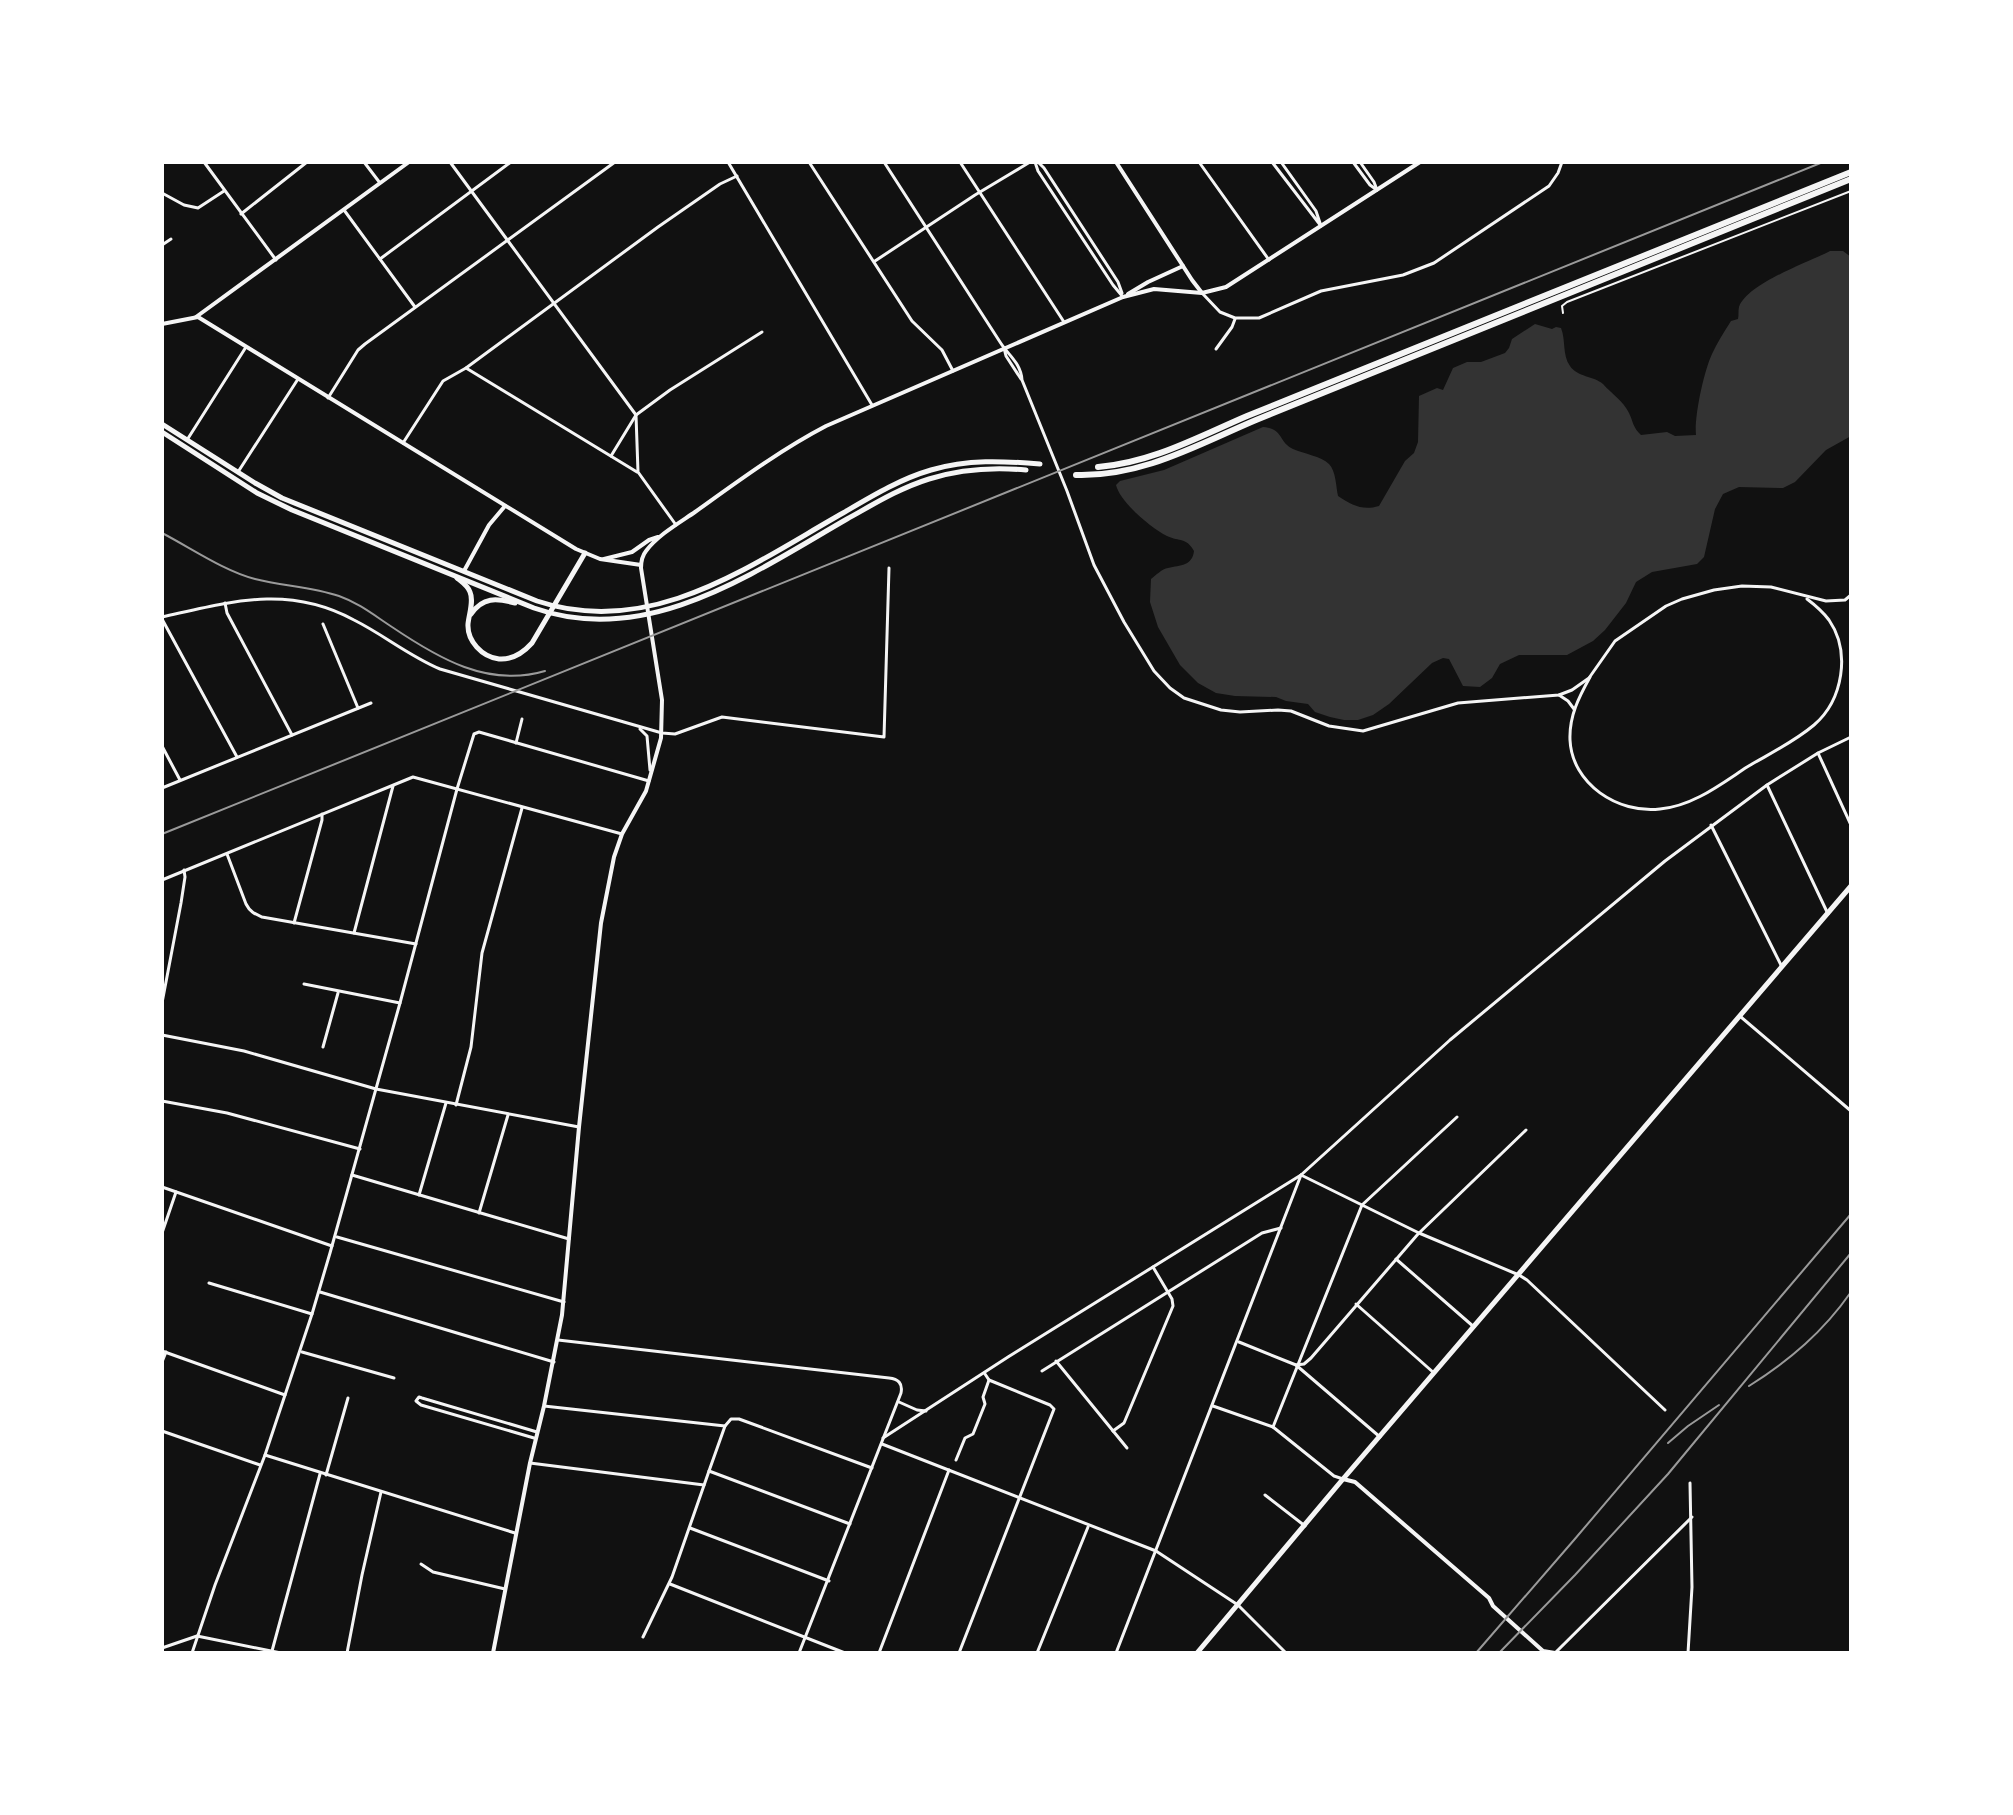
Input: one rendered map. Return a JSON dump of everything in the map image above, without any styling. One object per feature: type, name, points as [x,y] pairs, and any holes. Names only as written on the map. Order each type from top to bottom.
[{"type":"highway","points":[[1098,467],[1137,461],[1165,452],[1851,172]]},
{"type":"highway","points":[[1076,475],[1122,472],[1159,462],[1851,179]]},
{"type":"main road","points":[[162,324],[196,317],[409,162]]},
{"type":"main road","points":[[1116,162],[1202,293]]},
{"type":"main road","points":[[1123,297],[1154,289],[1202,293],[1226,287],[1420,162]]},
{"type":"main road","points":[[493,1653],[564,1302],[601,923],[614,857],[650,778],[662,733],[662,700],[641,565],[645,552],[676,525],[805,437],[1123,297],[1183,266]]},
{"type":"main road","points":[[196,317],[585,553],[600,559],[641,565]]},
{"type":"main road","points":[[162,424],[268,491],[297,505],[537,601],[566,609],[604,613],[641,610],[726,578],[888,488],[933,469],[972,462],[1040,464]]},
{"type":"main road","points":[[162,432],[257,493],[283,506],[534,608]]},
{"type":"main road","points":[[469,619],[478,605],[499,599],[589,619],[618,619],[654,613],[734,582],[885,498],[920,482],[977,469],[1026,470]]},
{"type":"main road","points":[[463,572],[489,525],[505,506]]},
{"type":"main road","points":[[600,559],[632,552],[664,534]]},
{"type":"main road","points":[[453,575],[470,591],[469,631],[475,645],[498,659],[525,651],[585,553]]},
{"type":"main road","points":[[1197,1653],[1851,886]]},
{"type":"main road","points":[[1343,1479],[1355,1482],[1489,1598],[1493,1606],[1543,1651],[1555,1653]]},
{"type":"street","points":[[204,162],[276,260]]},
{"type":"street","points":[[241,214],[307,162]]},
{"type":"street","points":[[364,162],[380,183]]},
{"type":"street","points":[[450,162],[636,415],[638,472]]},
{"type":"street","points":[[380,259],[511,162]]},
{"type":"street","points":[[328,398],[360,348],[615,162]]},
{"type":"street","points":[[728,162],[872,405]]},
{"type":"street","points":[[809,162],[912,321],[942,350],[953,371]]},
{"type":"street","points":[[884,162],[1022,380],[1094,565],[1154,671],[1170,688],[1184,698],[1221,710],[1291,711],[1329,726],[1363,731],[1458,703],[1559,695],[1578,686],[1592,674]]},
{"type":"street","points":[[960,162],[1064,322]]},
{"type":"street","points":[[874,262],[1034,162]]},
{"type":"street","points":[[1034,162],[1044,168],[1118,282],[1123,297]]},
{"type":"street","points":[[1034,162],[1091,253],[1123,297]]},
{"type":"street","points":[[1199,162],[1269,260]]},
{"type":"street","points":[[1272,162],[1321,226]]},
{"type":"street","points":[[1281,162],[1316,211],[1321,226]]},
{"type":"street","points":[[1353,162],[1377,190]]},
{"type":"street","points":[[1360,162],[1377,190]]},
{"type":"street","points":[[1202,293],[1220,312],[1235,318],[1259,318],[1321,291],[1403,275],[1434,263],[1549,186],[1562,162]]},
{"type":"street","points":[[402,443],[443,381],[466,368],[695,201],[737,176]]},
{"type":"street","points":[[162,193],[184,205],[198,208],[224,191]]},
{"type":"street","points":[[1058,202],[1064,199]]},
{"type":"street","points":[[344,210],[415,307]]},
{"type":"street","points":[[162,245],[171,239]]},
{"type":"street","points":[[1091,253],[1097,249]]},
{"type":"street","points":[[1216,349],[1235,318]]},
{"type":"street","points":[[611,456],[636,415],[762,332]]},
{"type":"street","points":[[187,440],[246,347]]},
{"type":"street","points":[[466,368],[638,472],[676,525]]},
{"type":"street","points":[[238,472],[298,379]]},
{"type":"street","points":[[237,757],[162,618],[258,598],[302,602],[343,614],[440,669],[662,733],[675,734],[722,717],[884,737],[889,568]]},
{"type":"street","points":[[1806,598],[1835,630],[1842,665],[1840,681],[1830,705],[1806,731],[1697,798],[1669,808],[1650,810],[1625,806],[1607,798],[1588,782],[1573,757],[1570,739],[1574,709],[1592,674],[1615,641],[1666,606],[1714,590],[1742,586],[1771,587],[1806,598],[1836,601],[1845,600],[1851,595]]},
{"type":"street","points":[[225,603],[227,613],[292,735]]},
{"type":"street","points":[[323,624],[358,708]]},
{"type":"street","points":[[1559,695],[1574,709]]},
{"type":"street","points":[[162,788],[371,703]]},
{"type":"street","points":[[516,743],[522,719]]},
{"type":"street","points":[[192,1653],[265,1455],[312,1314],[475,733],[650,778],[647,736],[637,727]]},
{"type":"street","points":[[883,1438],[1301,1175],[1450,1040],[1711,825],[1767,785],[1818,753],[1851,737]]},
{"type":"street","points":[[162,746],[180,780]]},
{"type":"street","points":[[1818,753],[1851,825]]},
{"type":"street","points":[[162,880],[417,777],[622,834]]},
{"type":"street","points":[[354,933],[393,785]]},
{"type":"street","points":[[1767,785],[1828,914]]},
{"type":"street","points":[[456,1105],[471,1047],[482,953],[522,808]]},
{"type":"street","points":[[294,923],[322,814]]},
{"type":"street","points":[[1711,825],[1782,966]]},
{"type":"street","points":[[227,854],[249,910],[262,917],[416,944]]},
{"type":"street","points":[[162,1003],[181,903],[184,870]]},
{"type":"street","points":[[304,984],[400,1003]]},
{"type":"street","points":[[323,1047],[339,992]]},
{"type":"street","points":[[1741,1017],[1851,1111]]},
{"type":"street","points":[[162,1035],[244,1051],[376,1089],[579,1127]]},
{"type":"street","points":[[162,1101],[227,1113],[360,1149]]},
{"type":"street","points":[[419,1195],[446,1102]]},
{"type":"street","points":[[479,1213],[508,1115]]},
{"type":"street","points":[[1273,1427],[1362,1205],[1457,1117]]},
{"type":"street","points":[[1296,1365],[1304,1364],[1311,1358],[1419,1233],[1526,1130]]},
{"type":"street","points":[[352,1175],[569,1239]]},
{"type":"street","points":[[1301,1175],[1419,1233],[1527,1280],[1665,1410]]},
{"type":"street","points":[[1116,1653],[1301,1175]]},
{"type":"street","points":[[162,1187],[332,1246]]},
{"type":"street","points":[[162,1233],[176,1192]]},
{"type":"street","points":[[1042,1371],[1262,1233],[1281,1228]]},
{"type":"street","points":[[335,1236],[564,1302]]},
{"type":"street","points":[[1396,1259],[1474,1327]]},
{"type":"street","points":[[1113,1431],[1124,1423],[1173,1306],[1153,1267]]},
{"type":"street","points":[[209,1283],[312,1314]]},
{"type":"street","points":[[319,1291],[554,1362]]},
{"type":"street","points":[[1356,1304],[1434,1373]]},
{"type":"street","points":[[558,1340],[893,1378],[901,1385],[898,1401],[799,1653]]},
{"type":"street","points":[[1238,1341],[1296,1365],[1380,1437]]},
{"type":"street","points":[[162,1362],[164,1352],[285,1395]]},
{"type":"street","points":[[300,1352],[394,1378]]},
{"type":"street","points":[[1056,1361],[1127,1448]]},
{"type":"street","points":[[959,1653],[1054,1409],[989,1380],[985,1374]]},
{"type":"street","points":[[956,1460],[965,1438],[973,1434],[985,1404],[983,1397],[989,1380]]},
{"type":"street","points":[[419,1397],[536,1435],[421,1405],[416,1401],[419,1397]]},
{"type":"street","points":[[272,1651],[348,1398]]},
{"type":"street","points":[[898,1401],[926,1411]]},
{"type":"street","points":[[544,1406],[725,1426]]},
{"type":"street","points":[[1213,1406],[1273,1427],[1334,1476],[1343,1479]]},
{"type":"street","points":[[454,1414],[456,1408]]},
{"type":"street","points":[[492,1425],[494,1419]]},
{"type":"street","points":[[643,1637],[669,1584],[725,1426],[731,1419],[739,1419],[872,1468]]},
{"type":"street","points":[[162,1431],[260,1465]]},
{"type":"street","points":[[881,1443],[1156,1551],[1238,1605],[1286,1653]]},
{"type":"street","points":[[265,1455],[515,1533]]},
{"type":"street","points":[[530,1463],[704,1485]]},
{"type":"street","points":[[879,1653],[949,1470]]},
{"type":"street","points":[[709,1471],[850,1524]]},
{"type":"street","points":[[1688,1653],[1692,1587],[1690,1483]]},
{"type":"street","points":[[347,1653],[381,1492]]},
{"type":"street","points":[[1265,1495],[1305,1526]]},
{"type":"street","points":[[1555,1653],[1692,1517]]},
{"type":"street","points":[[1037,1653],[1089,1526]]},
{"type":"street","points":[[690,1528],[829,1581]]},
{"type":"street","points":[[421,1564],[433,1572],[505,1589]]},
{"type":"street","points":[[669,1584],[845,1653]]},
{"type":"street","points":[[162,1648],[197,1636],[281,1653]]},
{"type":"lane","points":[[1563,313],[1562,306],[1567,302],[1851,191]]},
{"type":"shaded area","points":[[1830,251],[1843,251],[1851,257],[1851,436],[1826,450],[1795,482],[1783,488],[1739,487],[1723,494],[1715,509],[1704,557],[1697,564],[1652,572],[1636,582],[1626,603],[1593,641],[1567,655],[1519,655],[1500,664],[1492,678],[1480,687],[1463,686],[1449,659],[1443,658],[1432,663],[1389,704],[1373,715],[1358,720],[1330,717],[1315,712],[1308,704],[1276,697],[1216,693],[1198,683],[1180,665],[1158,627],[1150,602],[1151,579],[1164,570],[1188,562],[1194,551],[1185,542],[1160,532],[1137,514],[1119,492],[1116,485],[1120,481],[1164,470],[1263,427],[1274,430],[1293,449],[1326,461],[1334,475],[1338,496],[1357,506],[1379,506],[1418,442],[1419,396],[1437,388],[1443,390],[1453,368],[1505,353],[1512,339],[1535,324],[1561,328],[1570,366],[1603,384],[1624,405],[1641,435],[1667,432],[1675,436],[1696,435],[1698,406],[1709,362],[1731,321],[1738,319],[1739,307],[1745,298],[1766,282]]},
{"type":"railway","points":[[162,834],[1823,162]]},
{"type":"railway","points":[[162,533],[243,575],[346,599],[427,649],[464,667],[504,676],[545,671]]},
{"type":"railway","points":[[1476,1653],[1851,1214]]},
{"type":"railway","points":[[1499,1653],[1668,1474],[1851,1253]]},
{"type":"railway","points":[[1749,1386],[1805,1344],[1851,1292]]},
{"type":"railway","points":[[1668,1443],[1719,1405]]}]
